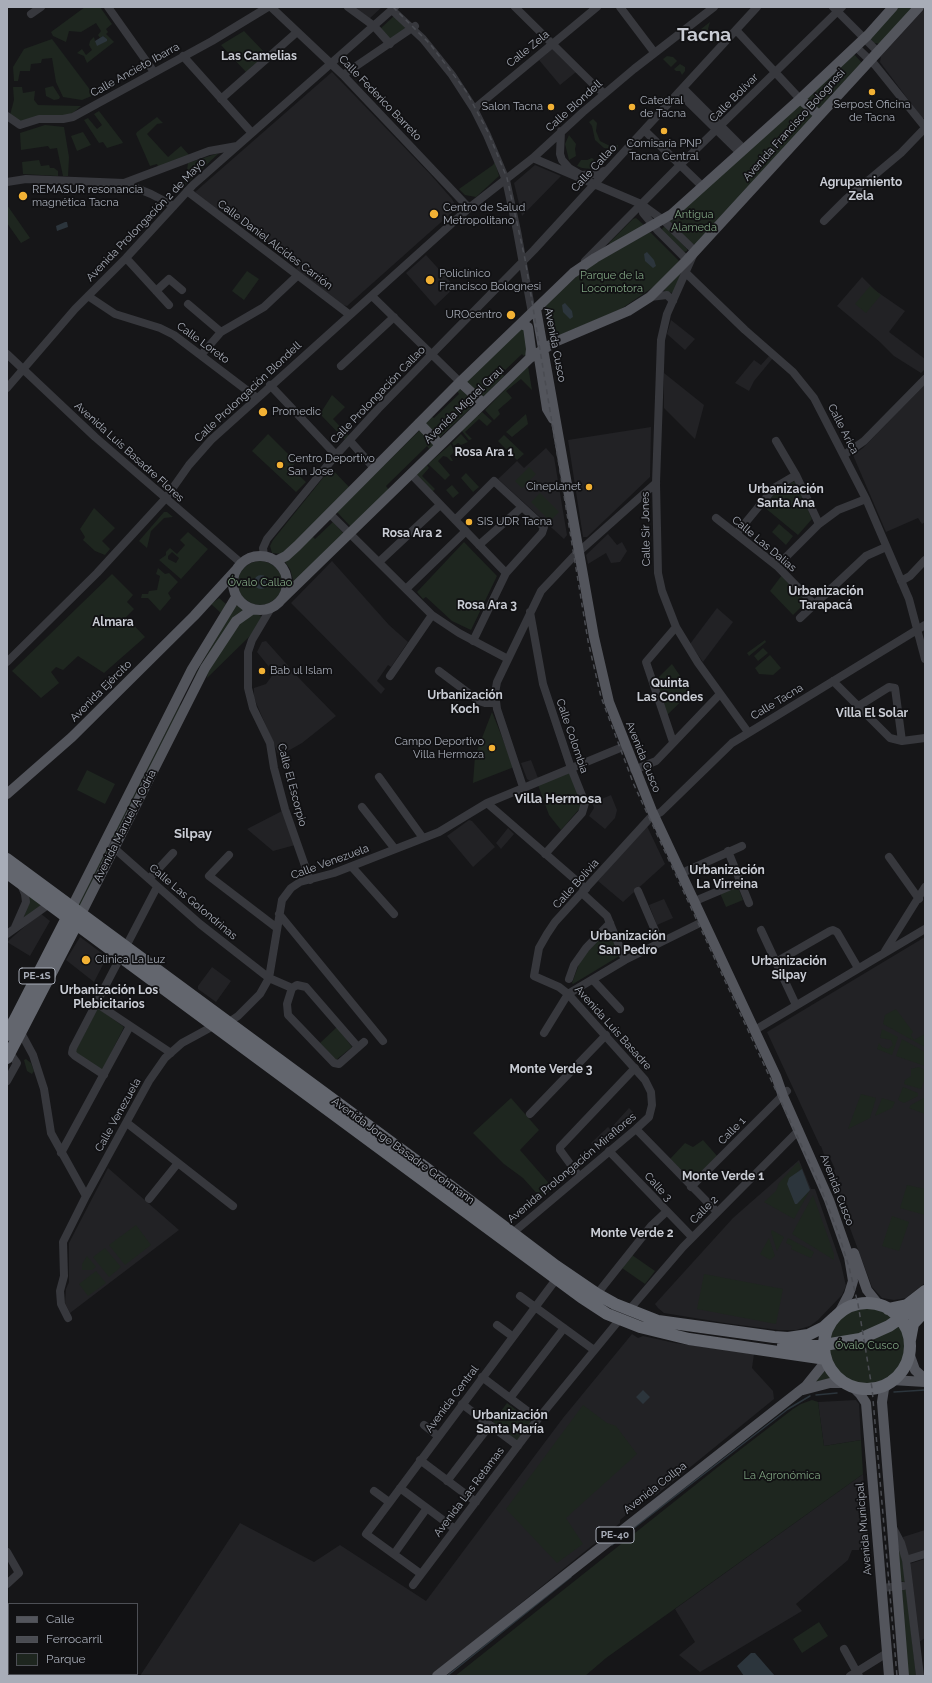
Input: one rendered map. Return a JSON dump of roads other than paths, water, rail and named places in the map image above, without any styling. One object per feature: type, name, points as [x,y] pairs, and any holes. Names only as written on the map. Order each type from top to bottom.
[{"type":"highway","name":"Avenida Jorge Basadre Grohmann","points":[[11,873],[53,901],[124,953],[215,1025],[373,1136],[509,1236],[597,1294],[689,1340],[826,1359]]},
{"type":"highway","name":"Avenida Manuel A. Odría","points":[[8,1056],[12,1028],[74,916]]},
{"type":"highway","name":"Avenida Jorge Basadre Grohmann","points":[[124,953],[229,1022],[373,1136]]},
{"type":"highway","name":"Avenida Jorge Basadre Grohmann","points":[[509,1236],[557,1278],[586,1300],[620,1319],[669,1329],[788,1338],[808,1335],[824,1327],[836,1316]]},
{"type":"highway","points":[[925,1291],[907,1305],[883,1307],[858,1304],[836,1316],[825,1337],[826,1359],[836,1375],[849,1384],[872,1388],[890,1382],[905,1366],[913,1324],[925,1311]]},
{"type":"highway","points":[[669,1329],[780,1345],[808,1346],[839,1344],[865,1337],[889,1326],[925,1301]]},
{"type":"highway","points":[[883,1307],[894,1313],[905,1326],[909,1347]]},
{"type":"main road","name":"Avenida Francisco Bolognesi","points":[[652,225],[663,220],[742,151],[856,47],[893,7]]},
{"type":"main road","name":"Avenida Francisco Bolognesi","points":[[687,260],[877,51],[919,7]]},
{"type":"main road","points":[[800,98],[818,116]]},
{"type":"main road","name":"Avenida Miguel Grau","points":[[276,561],[286,556],[460,382],[573,273],[595,258],[652,225]]},
{"type":"main road","name":"Avenida Miguel Grau","points":[[280,601],[537,353],[555,342],[628,311],[650,297],[687,260]]},
{"type":"main road","points":[[546,299],[543,308],[546,331],[555,342]]},
{"type":"main road","name":"Avenida Cusco","points":[[534,311],[537,353],[557,424],[603,680],[625,746],[654,816],[776,1076],[824,1171],[867,1290],[883,1307]]},
{"type":"main road","points":[[521,324],[528,327],[531,349],[537,353]]},
{"type":"main road","points":[[460,382],[483,404]]},
{"type":"main road","points":[[419,423],[440,445]]},
{"type":"main road","points":[[264,556],[276,561],[283,568],[287,582],[286,592],[280,601],[271,608],[262,610],[253,609],[242,604],[236,595],[232,582],[239,566],[251,557],[264,556]]},
{"type":"main road","name":"Avenida Ejército","points":[[7,794],[72,737],[209,600],[239,566]]},
{"type":"main road","name":"Avenida Ejército","points":[[209,600],[217,596],[236,595]]},
{"type":"main road","name":"Avenida Manuel A. Odría","points":[[74,916],[114,848],[209,641],[236,595]]},
{"type":"main road","name":"Avenida Manuel A. Odría","points":[[74,916],[106,841],[186,692],[213,656],[236,621],[253,609]]},
{"type":"main road","name":"Avenida Cusco","points":[[785,1094],[829,1200],[852,1267],[853,1281],[849,1294],[836,1316]]},
{"type":"main road","points":[[909,1347],[915,1370],[925,1380]]},
{"type":"main road","name":"PE-40","points":[[794,1394],[810,1381],[826,1359]]},
{"type":"main road","points":[[904,1676],[882,1402],[884,1389],[890,1382],[925,1380]]},
{"type":"main road","name":"PE-40","points":[[794,1394],[809,1388],[830,1383],[849,1384]]},
{"type":"main road","name":"Avenida Municipal","points":[[849,1384],[860,1394],[866,1403],[889,1676]]},
{"type":"main road","name":"Avenida Collpa","points":[[437,1676],[794,1394]]},
{"type":"street","points":[[31,14],[41,7]]},
{"type":"street","points":[[108,7],[154,72]]},
{"type":"street","name":"Calle Ancieto Ibarra","points":[[7,116],[20,125],[39,119],[63,119],[73,117],[219,37],[269,7]]},
{"type":"street","name":"Calle Federico Barreto","points":[[269,7],[343,75],[469,208]]},
{"type":"street","points":[[348,7],[374,26],[390,44]]},
{"type":"street","points":[[515,7],[604,94]]},
{"type":"street","name":"Calle Zela","points":[[475,107],[597,7]]},
{"type":"street","points":[[620,7],[654,52]]},
{"type":"street","name":"Calle Blondell","points":[[508,178],[654,52],[714,7]]},
{"type":"street","name":"Calle Callao","points":[[525,258],[681,91],[757,7]]},
{"type":"street","name":"Avenida Prolongación 2 de Mayo","points":[[7,388],[48,338],[126,258],[187,191],[395,8]]},
{"type":"street","name":"Avenida Cusco","points":[[395,8],[414,27],[452,75],[492,134],[508,178],[525,258],[534,311]]},
{"type":"street","points":[[838,8],[877,51]]},
{"type":"street","name":"Calle Bolívar","points":[[641,204],[838,8]]},
{"type":"street","points":[[343,75],[414,27]]},
{"type":"street","points":[[736,30],[800,98]]},
{"type":"street","points":[[222,99],[297,32]]},
{"type":"street","points":[[824,221],[846,199],[901,152],[925,127],[869,60],[856,47]]},
{"type":"street","points":[[183,56],[252,133]]},
{"type":"street","points":[[681,91],[742,151]]},
{"type":"street","points":[[644,130],[681,164],[702,186]]},
{"type":"street","points":[[561,131],[559,141],[560,154],[565,164],[569,168],[581,174],[597,174],[606,171]]},
{"type":"street","points":[[124,183],[209,151],[237,146]]},
{"type":"street","points":[[533,158],[593,185],[641,204],[663,220],[695,251],[687,274]]},
{"type":"street","name":"Calle Prolongación Blondell","points":[[7,662],[97,573],[165,499],[189,465],[210,440],[469,208],[508,178]]},
{"type":"street","points":[[7,182],[26,179],[124,183],[151,194],[174,206]]},
{"type":"street","name":"Calle Daniel Alcídes Carrión","points":[[187,191],[350,315]]},
{"type":"street","points":[[641,204],[644,213],[652,225],[687,260],[687,274]]},
{"type":"street","name":"Avenida Miguel Grau","points":[[573,273],[641,204]]},
{"type":"street","points":[[126,258],[169,305]]},
{"type":"street","name":"Calle Prolongación Callao","points":[[264,556],[263,548],[266,539],[336,455],[525,258]]},
{"type":"street","name":"Calle Sir Jones","points":[[687,274],[673,301],[664,326],[659,353],[656,483],[658,574],[664,596],[676,627],[698,663],[748,732]]},
{"type":"street","name":"Calle Arica","points":[[687,274],[745,330],[802,381],[818,404],[866,499],[922,627],[925,659]]},
{"type":"street","points":[[202,354],[221,332],[264,307],[297,276]]},
{"type":"street","points":[[156,291],[169,279],[182,290]]},
{"type":"street","points":[[650,297],[667,295],[673,301]]},
{"type":"street","name":"Calle Loreto","points":[[88,296],[119,316],[167,331],[202,354],[257,398]]},
{"type":"street","points":[[372,296],[460,382]]},
{"type":"street","points":[[188,304],[221,332]]},
{"type":"street","points":[[341,366],[394,318]]},
{"type":"street","name":"Avenida Luis Basadre Flores","points":[[7,354],[16,364],[239,566]]},
{"type":"street","points":[[7,367],[16,364]]},
{"type":"street","points":[[844,455],[864,441],[925,379]]},
{"type":"street","points":[[270,385],[336,455]]},
{"type":"street","points":[[350,440],[374,468]]},
{"type":"street","points":[[776,441],[796,474],[819,524]]},
{"type":"street","points":[[411,474],[506,573]]},
{"type":"street","points":[[737,533],[774,488],[796,474]]},
{"type":"street","points":[[455,520],[494,481],[544,527],[542,533],[506,573],[473,641]]},
{"type":"street","points":[[524,787],[496,703],[497,682],[541,591],[579,553],[656,483]]},
{"type":"street","points":[[777,566],[819,524],[838,510],[866,499]]},
{"type":"street","points":[[378,562],[440,505]]},
{"type":"street","points":[[479,545],[522,506]]},
{"type":"street","points":[[329,513],[432,615],[473,641],[508,659]]},
{"type":"street","name":"Calle Las Dalias","points":[[716,518],[777,566],[814,604]]},
{"type":"street","points":[[406,589],[466,531]]},
{"type":"street","points":[[800,618],[866,556],[886,547]]},
{"type":"street","points":[[901,581],[910,576],[925,560]]},
{"type":"street","name":"Calle El Escorpio","points":[[271,608],[252,640],[248,652],[248,688],[252,704],[270,744],[274,768],[285,810],[310,880]]},
{"type":"street","name":"Calle Colombia","points":[[530,611],[543,684],[571,768],[584,798],[584,808],[582,813],[545,854]]},
{"type":"street","points":[[390,676],[432,615]]},
{"type":"street","points":[[673,742],[646,662],[676,627]]},
{"type":"street","name":"Calle Tacna","points":[[654,816],[661,812],[718,755],[748,732],[922,627]]},
{"type":"street","points":[[439,671],[479,701],[484,703],[496,703]]},
{"type":"street","points":[[833,681],[890,738],[902,741],[925,738]]},
{"type":"street","points":[[857,706],[889,687],[895,688],[902,741]]},
{"type":"street","points":[[634,770],[656,760],[720,694]]},
{"type":"street","name":"Calle Venezuela","points":[[68,1318],[61,1304],[60,1291],[64,1276],[63,1242],[86,1196],[149,1081],[171,1053],[182,1043],[215,1025],[229,1022],[254,1001],[269,978],[279,914],[282,900],[287,892],[295,885],[352,867],[439,832],[487,803],[625,746]]},
{"type":"street","points":[[379,777],[423,838]]},
{"type":"street","points":[[487,803],[545,854],[584,891],[607,916],[625,960]]},
{"type":"street","points":[[362,807],[395,849]]},
{"type":"street","name":"Calle Bolivia","points":[[535,977],[533,974],[536,962],[540,948],[547,934],[650,818],[654,816]]},
{"type":"street","name":"Calle Las Golondrinas","points":[[106,841],[217,938],[269,978],[292,988]]},
{"type":"street","points":[[682,873],[742,846]]},
{"type":"street","points":[[728,851],[749,903]]},
{"type":"street","points":[[149,880],[173,853]]},
{"type":"street","points":[[228,855],[209,876],[277,928]]},
{"type":"street","points":[[889,857],[919,898]]},
{"type":"street","points":[[352,867],[394,914]]},
{"type":"street","points":[[10,932],[20,918],[26,902],[26,894],[11,873]]},
{"type":"street","points":[[695,901],[740,882]]},
{"type":"street","points":[[104,1075],[72,1053],[96,1003],[124,953],[157,887]]},
{"type":"street","points":[[883,953],[925,888]]},
{"type":"street","points":[[638,891],[660,942]]},
{"type":"street","points":[[10,932],[53,901]]},
{"type":"street","points":[[279,914],[383,1041]]},
{"type":"street","points":[[544,1034],[568,994],[625,960],[704,921]]},
{"type":"street","points":[[569,979],[574,965],[586,948],[610,923]]},
{"type":"street","points":[[755,1030],[925,929]]},
{"type":"street","points":[[761,930],[796,1005]]},
{"type":"street","points":[[776,962],[830,930],[833,930],[837,932],[858,968]]},
{"type":"street","name":"Avenida Luis Basadre","points":[[535,977],[549,982],[568,994],[635,1068],[649,1086],[652,1099],[650,1111]]},
{"type":"street","points":[[593,980],[620,1009]]},
{"type":"street","name":"Calle Las Golondrinas","points":[[297,985],[306,987],[361,1044],[339,1064],[334,1063],[288,1015],[287,1004],[292,988],[297,985]]},
{"type":"street","points":[[96,1003],[171,1053]]},
{"type":"street","points":[[61,1153],[130,1026]]},
{"type":"street","points":[[12,1028],[33,1055],[44,1089],[48,1126],[61,1153],[86,1196]]},
{"type":"street","points":[[530,1114],[606,1035]]},
{"type":"street","name":"Avenida Manuel A. Odría","points":[[7,1081],[17,1062],[8,1056]]},
{"type":"street","points":[[579,1176],[560,1150],[560,1147],[635,1068]]},
{"type":"street","name":"Calle 1","points":[[691,1187],[785,1094]]},
{"type":"street","name":"Avenida Prolongación Miraflores","points":[[509,1236],[636,1129],[649,1117],[650,1111]]},
{"type":"street","points":[[127,1123],[233,1206]]},
{"type":"street","points":[[636,1129],[717,1212]]},
{"type":"street","name":"Calle 2","points":[[629,1310],[692,1237],[799,1130]]},
{"type":"street","name":"Calle 3","points":[[609,1151],[666,1212],[692,1237]]},
{"type":"street","points":[[149,1199],[178,1163]]},
{"type":"street","points":[[597,1294],[651,1226],[666,1212]]},
{"type":"street","name":"Avenida Central","points":[[394,1554],[366,1534],[534,1306],[557,1278]]},
{"type":"street","points":[[520,1296],[594,1350]]},
{"type":"street","name":"Avenida Las Retamas","points":[[413,1585],[538,1419],[620,1319]]},
{"type":"street","points":[[498,1325],[512,1336]]},
{"type":"street","points":[[510,1398],[564,1328]]},
{"type":"street","points":[[482,1377],[538,1419]]},
{"type":"street","points":[[462,1404],[518,1446]]},
{"type":"street","points":[[424,1425],[438,1436]]},
{"type":"street","points":[[447,1480],[490,1425]]},
{"type":"street","points":[[420,1460],[476,1502]]},
{"type":"street","points":[[400,1488],[455,1529]]},
{"type":"street","points":[[374,1491],[389,1502]]},
{"type":"street","points":[[421,1574],[394,1554],[427,1508]]},
{"type":"street","points":[[892,1527],[901,1543],[906,1560],[920,1676]]},
{"type":"street","points":[[7,1552],[19,1573],[7,1584]]},
{"type":"street","points":[[906,1560],[925,1554]]},
{"type":"street","points":[[882,1588],[909,1585]]},
{"type":"street","points":[[844,1649],[855,1674],[887,1653]]},
{"type":"waterway","points":[[894,1392],[925,1390]]},
{"type":"waterway","points":[[816,1395],[837,1393]]},
{"type":"waterway","points":[[612,1545],[788,1409],[810,1396]]},
{"type":"waterway","points":[[447,1676],[571,1577]]},
{"type":"railway","points":[[393,7],[430,44],[466,91],[488,132],[507,178],[525,259],[588,641],[601,697],[634,785],[818,1181],[838,1232],[849,1267],[858,1304],[872,1388],[897,1676]]},
{"type":"place","name":"Serpost Oficina de Tacna","points":[[872,92]]},
{"type":"place","name":"Salon Tacna","points":[[551,107]]},
{"type":"place","name":"Catedral de Tacna","points":[[632,107]]},
{"type":"place","name":"Comisaría PNP Tacna Central","points":[[664,131]]},
{"type":"place","name":"REMASUR resonancia magnética Tacna","points":[[23,196]]},
{"type":"place","name":"Centro de Salud Metropolitano","points":[[434,214]]},
{"type":"place","name":"Policlínico Francisco Bolognesi","points":[[430,280]]},
{"type":"place","name":"UROcentro","points":[[511,315]]},
{"type":"place","name":"Promedic","points":[[263,412]]},
{"type":"place","name":"Centro Deportivo San Jose","points":[[280,465]]},
{"type":"place","name":"Cineplanet","points":[[589,487]]},
{"type":"place","name":"SIS UDR Tacna","points":[[469,522]]},
{"type":"place","name":"Bab ul Islam","points":[[262,671]]},
{"type":"place","name":"Campo Deportivo Villa Hermoza","points":[[492,748]]},
{"type":"place","name":"Clinica La Luz","points":[[86,960]]},
{"type":"district","name":"Tacna","points":[[704,35]]},
{"type":"district","name":"Las Camelias","points":[[259,56]]},
{"type":"district","name":"Agrupamiento Zela","points":[[861,189]]},
{"type":"district","name":"Rosa Ara 1","points":[[484,452]]},
{"type":"district","name":"Urbanización Santa Ana","points":[[786,496]]},
{"type":"district","name":"Rosa Ara 2","points":[[412,533]]},
{"type":"district","name":"Urbanización Tarapacá","points":[[826,598]]},
{"type":"district","name":"Rosa Ara 3","points":[[487,605]]},
{"type":"district","name":"Almara","points":[[113,622]]},
{"type":"district","name":"Quinta Las Condes","points":[[670,690]]},
{"type":"district","name":"Urbanización Koch","points":[[465,702]]},
{"type":"district","name":"Villa El Solar","points":[[872,713]]},
{"type":"district","name":"Villa Hermosa","points":[[558,799]]},
{"type":"district","name":"Silpay","points":[[193,834]]},
{"type":"district","name":"Urbanización La Virreina","points":[[727,877]]},
{"type":"district","name":"Urbanización San Pedro","points":[[628,943]]},
{"type":"district","name":"Urbanización Silpay","points":[[789,968]]},
{"type":"district","name":"Urbanización Los Plebicitarios","points":[[109,997]]},
{"type":"district","name":"Monte Verde 3","points":[[551,1069]]},
{"type":"district","name":"Monte Verde 1","points":[[723,1176]]},
{"type":"district","name":"Monte Verde 2","points":[[632,1233]]},
{"type":"district","name":"Urbanización Santa María","points":[[510,1422]]},
{"type":"park label","name":"Antigua Alameda","points":[[694,221]]},
{"type":"park label","name":"Parque de la Locomotora","points":[[612,282]]},
{"type":"park label","name":"Óvalo Callao","points":[[260,583]]},
{"type":"park label","name":"Óvalo Cusco","points":[[867,1346]]},
{"type":"park label","name":"La Agronómica","points":[[782,1476]]}]
